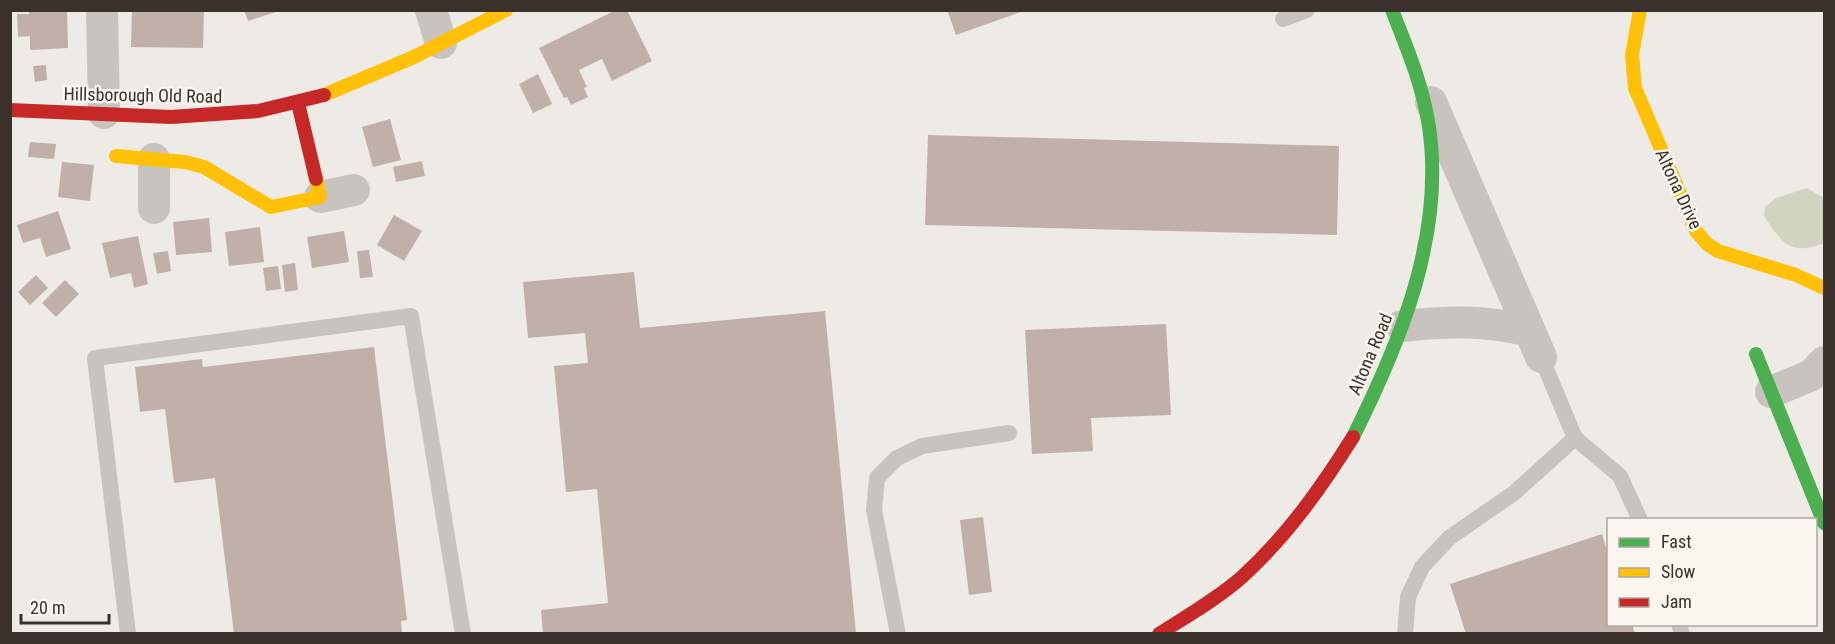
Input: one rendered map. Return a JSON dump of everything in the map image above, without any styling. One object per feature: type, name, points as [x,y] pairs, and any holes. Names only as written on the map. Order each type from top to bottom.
[{"type":"street","points":[[102,10],[104,113]]},
{"type":"street","points":[[431,10],[441,43]]},
{"type":"street","name":"Hillsborough Old Road","points":[[10,110],[171,117],[223,115],[298,103],[368,78],[506,10]]},
{"type":"street","name":"Altona Road","points":[[1160,633],[1206,605],[1242,577],[1296,521],[1325,483],[1353,434],[1384,373],[1402,326],[1425,242],[1432,192],[1431,143],[1421,92],[1392,10]]},
{"type":"street","name":"Altona Drive","points":[[1640,10],[1632,55],[1635,88],[1696,231],[1707,244],[1718,251],[1772,266],[1824,288]]},
{"type":"street","points":[[1405,43],[1536,344]]},
{"type":"street","points":[[298,103],[320,197]]},
{"type":"street","points":[[116,156],[184,162],[204,167],[271,207],[354,190]]},
{"type":"street","points":[[154,159],[154,208]]},
{"type":"street","points":[[1402,326],[1446,321],[1496,322],[1536,344]]},
{"type":"street","points":[[1756,354],[1824,524]]},
{"type":"street","points":[[1771,392],[1812,375],[1824,362]]},
{"type":"lane","points":[[1283,19],[1307,10]]},
{"type":"lane","points":[[128,633],[95,358],[411,316],[463,633]]},
{"type":"lane","points":[[1536,344],[1575,438],[1620,476],[1640,518]]},
{"type":"lane","points":[[898,633],[874,510],[877,478],[897,458],[922,446],[1009,434]]},
{"type":"lane","points":[[1405,633],[1408,597],[1422,567],[1449,538],[1514,493],[1575,438]]},
{"type":"green space","points":[[1807,188],[1824,198],[1824,243],[1813,247],[1795,247],[1782,240],[1776,233],[1764,216],[1765,207],[1776,198]]},
{"type":"building","points":[[29,10],[67,10],[68,48],[30,50],[30,36],[18,37],[17,14],[29,14]]},
{"type":"building","points":[[132,10],[204,10],[203,48],[131,47]]},
{"type":"building","points":[[244,10],[279,10],[279,11],[248,21]]},
{"type":"building","points":[[616,10],[627,10],[652,61],[612,81],[602,59],[579,70],[587,87],[584,88],[588,97],[571,105],[567,97],[564,98],[539,48]]},
{"type":"building","points":[[947,10],[1024,10],[1024,11],[956,35]]},
{"type":"building","points":[[46,65],[47,80],[35,82],[33,66]]},
{"type":"building","points":[[538,74],[552,104],[533,113],[519,84]]},
{"type":"building","points":[[390,119],[401,160],[373,167],[362,127]]},
{"type":"building","points":[[928,135],[1339,146],[1337,235],[925,225]]},
{"type":"building","points":[[30,142],[56,144],[54,159],[28,157]]},
{"type":"building","points":[[422,161],[425,176],[396,182],[393,167]]},
{"type":"building","points":[[62,162],[94,165],[90,201],[58,197]]},
{"type":"building","points":[[58,211],[71,249],[46,257],[40,238],[23,243],[17,225]]},
{"type":"building","points":[[394,215],[422,231],[404,261],[377,245]]},
{"type":"building","points":[[209,218],[212,252],[176,255],[173,222]]},
{"type":"building","points":[[260,227],[264,262],[229,266],[225,232]]},
{"type":"building","points":[[344,231],[349,262],[312,268],[307,237]]},
{"type":"building","points":[[138,236],[148,284],[134,288],[131,273],[110,278],[102,243]]},
{"type":"building","points":[[369,250],[373,277],[360,278],[357,251]]},
{"type":"building","points":[[168,251],[171,271],[157,274],[153,253]]},
{"type":"building","points":[[295,263],[298,290],[285,292],[282,265]]},
{"type":"building","points":[[278,266],[281,289],[266,291],[263,268]]},
{"type":"building","points":[[634,272],[640,328],[825,311],[856,634],[543,634],[541,610],[608,603],[597,489],[566,492],[554,366],[588,363],[585,333],[528,338],[523,282]]},
{"type":"building","points":[[36,275],[48,288],[30,305],[18,292]]},
{"type":"building","points":[[65,280],[79,294],[56,317],[42,303]]},
{"type":"building","points":[[1166,324],[1171,415],[1091,418],[1093,451],[1032,454],[1025,330]]},
{"type":"building","points":[[374,347],[407,620],[401,621],[402,634],[234,634],[215,478],[174,483],[165,409],[140,412],[135,367],[202,359],[203,367]]},
{"type":"building","points":[[983,517],[992,592],[969,595],[960,520]]},
{"type":"building","points":[[1602,534],[1607,551],[1607,626],[1633,626],[1635,634],[1466,634],[1450,584]]},
{"type":"traffic: fast","points":[[1353,437],[1402,326],[1415,287],[1430,208],[1432,167],[1429,127],[1414,67],[1392,10]]},
{"type":"traffic: fast","points":[[1756,354],[1824,523]]},
{"type":"traffic: slow","points":[[324,95],[414,57],[506,10]]},
{"type":"traffic: slow","points":[[1640,10],[1632,55],[1635,88],[1696,231],[1707,244],[1718,251],[1796,275],[1824,288]]},
{"type":"traffic: slow","points":[[116,156],[185,162],[204,167],[271,207],[320,197],[316,179]]},
{"type":"traffic: jam","points":[[10,110],[171,117],[258,111],[324,95]]},
{"type":"traffic: jam","points":[[298,103],[316,179]]},
{"type":"traffic: jam","points":[[1159,634],[1222,593],[1242,577],[1274,545],[1302,511],[1353,437]]}]
